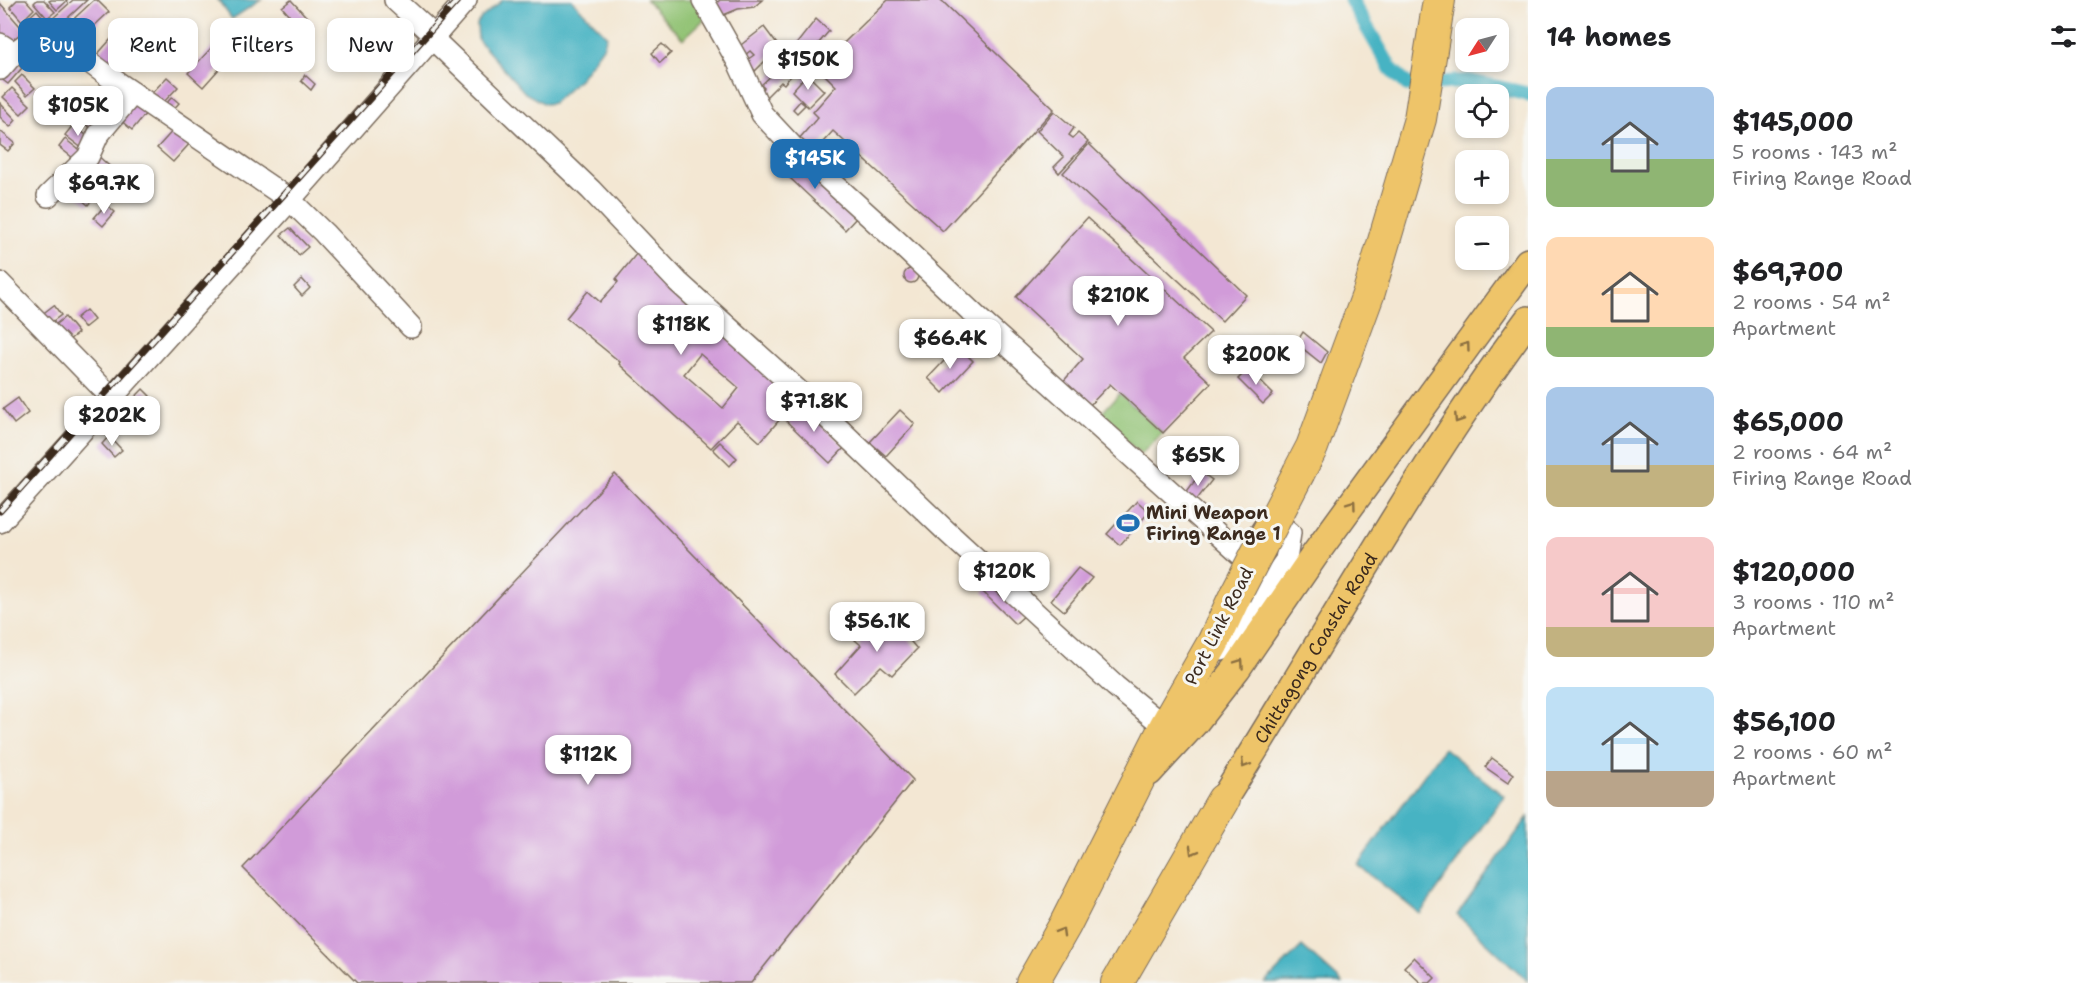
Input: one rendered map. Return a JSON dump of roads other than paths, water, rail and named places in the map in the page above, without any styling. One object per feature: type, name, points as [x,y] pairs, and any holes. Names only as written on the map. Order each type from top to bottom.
[{"type":"highway","name":"Port Link Road","points":[[1032,983],[1065,925],[1134,788],[1173,732],[1236,594],[1312,447],[1369,292],[1420,119],[1439,0]]},
{"type":"highway","name":"Chittagong Coastal Road","points":[[1117,983],[1222,801]]},
{"type":"main road","points":[[1173,732],[1205,694],[1237,668],[1316,553],[1528,262]]},
{"type":"main road","name":"Chittagong Coastal Road","points":[[1222,801],[1369,559],[1483,381],[1528,320]]},
{"type":"street","points":[[395,0],[591,190],[678,282],[813,404],[1081,655],[1173,732]]},
{"type":"street","points":[[0,522],[290,200],[466,0]]},
{"type":"street","points":[[703,0],[738,62],[762,114],[791,145],[989,328],[1240,554],[1256,539],[1268,521],[1278,523],[1290,533],[1286,560],[1216,658],[1205,694]]},
{"type":"street","points":[[0,69],[7,48],[45,29],[133,93],[290,200],[324,233],[411,327]]},
{"type":"street","points":[[48,196],[88,157],[98,135],[133,93]]},
{"type":"street","points":[[0,283],[111,397]]},
{"type":"water","points":[[218,0],[261,0],[234,18]]},
{"type":"water","points":[[503,0],[572,0],[607,36],[603,47],[581,77],[553,103],[545,104],[525,93],[478,40],[477,24]]},
{"type":"water","points":[[1444,748],[1504,796],[1420,914],[1358,865]]},
{"type":"water","points":[[1528,817],[1528,981],[1457,915]]},
{"type":"water","points":[[1302,946],[1343,983],[1265,983]]},
{"type":"waterway","points":[[1351,0],[1391,69],[1408,85],[1469,81],[1528,94]]},
{"type":"railway","points":[[0,511],[458,0]]},
{"type":"place","name":"Mini Weapon Firing Range 1","points":[[1128,523]]}]
